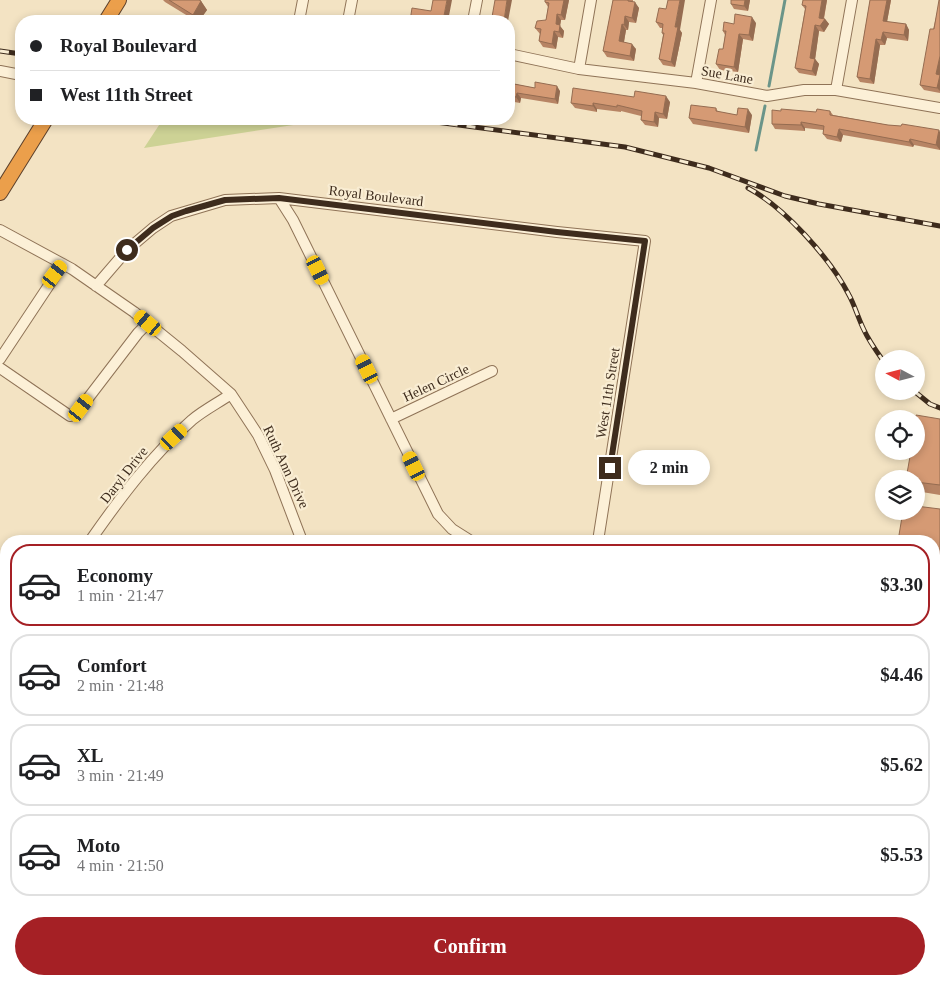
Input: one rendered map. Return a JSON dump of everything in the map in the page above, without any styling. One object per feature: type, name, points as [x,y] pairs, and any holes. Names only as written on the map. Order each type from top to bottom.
[{"type":"highway","points":[[110,15],[119,0]]},
{"type":"highway","points":[[0,192],[42,125]]},
{"type":"street","points":[[300,15],[303,0]]},
{"type":"street","points":[[349,15],[352,0]]},
{"type":"street","points":[[474,15],[477,0]]},
{"type":"street","points":[[579,68],[591,0]]},
{"type":"street","points":[[696,83],[710,0]]},
{"type":"street","points":[[836,90],[852,0]]},
{"type":"street","name":"Sue Lane","points":[[515,55],[579,68],[696,83],[767,96],[804,90],[836,90],[940,108]]},
{"type":"street","points":[[0,71],[15,73]]},
{"type":"street","points":[[279,198],[293,220],[438,514],[452,529],[462,535]]},
{"type":"street","name":"Royal Boulevard","points":[[96,286],[127,250],[153,228],[172,216],[225,200],[279,198],[645,241],[640,278]]},
{"type":"street","name":"Ruth Ann Drive","points":[[0,230],[63,264],[134,312],[231,394],[258,435],[267,453],[300,535]]},
{"type":"street","points":[[0,358],[63,264]]},
{"type":"street","name":"West 11th Street","points":[[599,535],[640,278]]},
{"type":"street","points":[[0,368],[70,416],[76,414],[138,333],[148,323]]},
{"type":"street","name":"Helen Circle","points":[[391,419],[492,371]]},
{"type":"street","name":"Daryl Drive","points":[[94,535],[126,492],[164,447],[194,419],[231,394]]},
{"type":"green space","points":[[159,125],[294,125],[144,148]]},
{"type":"building","points":[[169,0],[199,0],[201,1],[193,15]]},
{"type":"building","points":[[433,0],[447,0],[444,15],[411,15],[412,8],[431,11]]},
{"type":"building","points":[[495,0],[507,0],[505,15],[492,15]]},
{"type":"building","points":[[545,0],[564,0],[561,15],[557,14],[556,24],[560,25],[559,32],[554,31],[552,44],[539,41],[541,29],[535,28],[537,21],[546,20],[549,3],[545,2]]},
{"type":"building","points":[[613,0],[635,2],[632,18],[625,16],[619,41],[632,44],[630,56],[603,51]]},
{"type":"building","points":[[668,0],[680,0],[675,27],[678,27],[671,62],[659,59],[664,33],[662,33],[663,24],[656,22],[659,8],[666,9]]},
{"type":"building","points":[[731,0],[745,0],[744,6],[731,4]]},
{"type":"building","points":[[803,0],[822,0],[819,18],[825,19],[820,26],[815,25],[810,58],[815,59],[812,71],[795,68],[806,6],[802,5]]},
{"type":"building","points":[[870,0],[887,0],[883,21],[906,24],[904,35],[883,32],[881,40],[876,39],[870,79],[857,77]]},
{"type":"building","points":[[939,0],[940,56],[936,74],[940,75],[937,88],[920,85],[930,29],[934,29]]},
{"type":"building","points":[[735,14],[752,17],[749,35],[739,34],[734,67],[716,64],[719,49],[723,49],[726,31],[723,31],[724,22],[734,24]]},
{"type":"building","points":[[535,82],[557,86],[555,99],[517,93],[515,97],[515,84],[535,88]]},
{"type":"building","points":[[573,88],[634,97],[635,91],[666,96],[663,114],[655,112],[654,122],[641,120],[642,111],[617,105],[617,107],[593,103],[593,106],[571,103]]},
{"type":"building","points":[[691,105],[716,108],[716,111],[737,115],[738,108],[748,109],[745,127],[689,118]]},
{"type":"building","points":[[781,109],[816,112],[817,109],[830,111],[830,115],[888,125],[901,126],[902,124],[939,130],[936,145],[910,139],[909,142],[839,129],[837,137],[823,134],[824,126],[801,122],[801,125],[772,124],[772,110],[781,111]]},
{"type":"building","points":[[925,416],[940,419],[940,485],[925,483],[925,470],[908,470],[909,460],[925,460]]},
{"type":"building","points":[[925,507],[940,509],[940,535],[899,535],[902,520],[925,520]]},
{"type":"waterway","points":[[769,86],[785,0]]},
{"type":"waterway","points":[[756,150],[765,106]]},
{"type":"railway","points":[[0,51],[15,53]]},
{"type":"railway","points":[[458,125],[625,147],[709,168],[785,196],[940,226]]},
{"type":"railway","points":[[748,188],[791,220],[830,265],[849,295],[862,326],[876,350]]},
{"type":"railway","points":[[925,400],[940,408]]},
{"type":"route","points":[[127,250],[153,228],[172,216],[225,200],[255,198],[279,198],[645,241],[610,468]]}]
